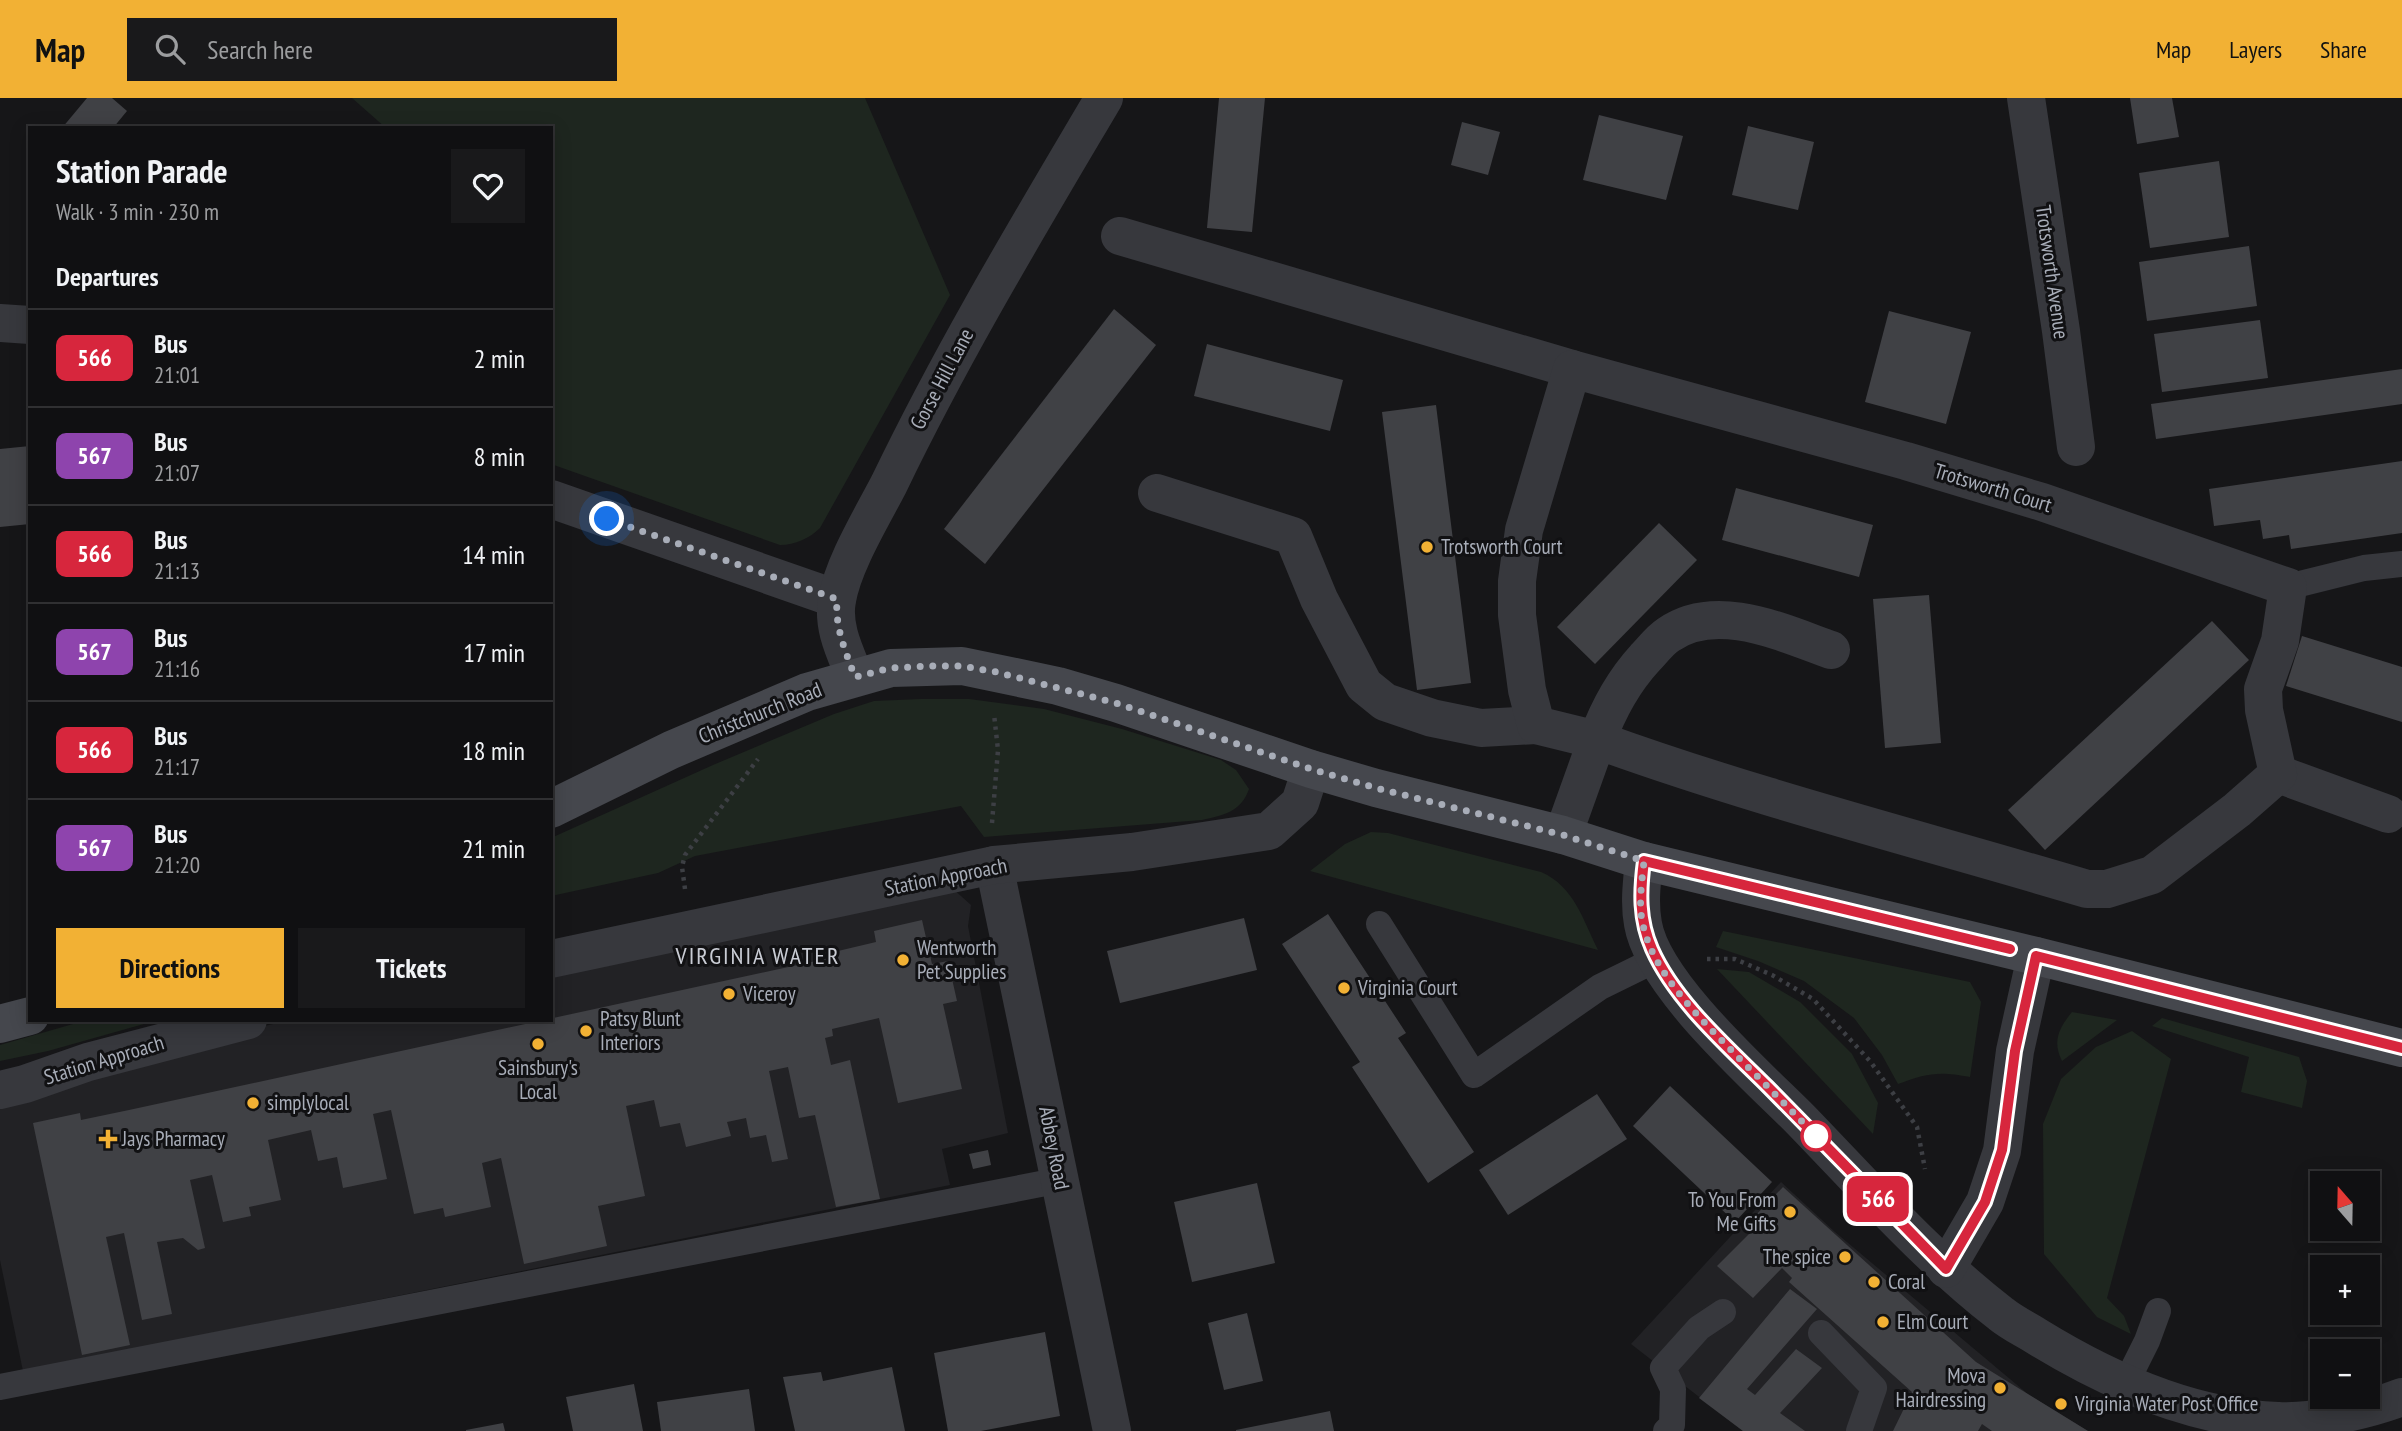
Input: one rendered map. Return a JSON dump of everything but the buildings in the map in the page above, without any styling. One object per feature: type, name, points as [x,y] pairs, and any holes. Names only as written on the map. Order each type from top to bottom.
[{"type":"main road","name":"Christchurch Road","points":[[553,808],[718,730],[807,692],[891,668],[962,666],[996,672],[1116,703],[1311,769],[1563,835],[1644,861],[2402,1048]]},
{"type":"main road","points":[[0,1024],[28,1017]]},
{"type":"street","name":"Gorse Hill Lane","points":[[855,677],[838,634],[835,618],[837,599],[850,563],[974,320],[1104,98]]},
{"type":"street","name":"Trotsworth Avenue","points":[[2026,98],[2076,447]]},
{"type":"street","name":"Trotsworth Court","points":[[1120,236],[1572,369],[1906,461],[2042,502],[2288,587]]},
{"type":"street","points":[[0,323],[28,325]]},
{"type":"street","points":[[1536,725],[1527,690],[1519,627],[1517,581],[1524,530],[1572,369]]},
{"type":"street","points":[[1157,493],[1293,536],[1318,599],[1350,661],[1364,685],[1385,702],[1432,718],[1481,728],[1536,725],[1597,740],[1664,765],[2087,889],[2107,889],[2152,875],[2237,810],[2278,774]]},
{"type":"street","points":[[553,500],[837,599]]},
{"type":"street","points":[[2278,774],[2264,710],[2263,689],[2280,641],[2288,587]]},
{"type":"street","points":[[1563,835],[1607,713],[1632,673],[1667,636],[1698,622],[1730,620],[1781,632],[1831,650]]},
{"type":"street","name":"Station Approach","points":[[553,959],[994,866],[1132,852],[1269,831],[1300,803],[1311,769]]},
{"type":"street","points":[[2278,774],[2388,814]]},
{"type":"street","points":[[1644,861],[1641,895],[1643,925],[1657,959],[1670,981],[1721,1040],[1946,1269],[2003,1316],[2060,1351],[2126,1384],[2196,1409],[2278,1426],[2375,1408],[2402,1397]]},
{"type":"street","name":"Abbey Road","points":[[994,866],[1112,1431]]},
{"type":"street","points":[[1946,1269],[1985,1202],[2002,1150],[2015,1051],[2036,956]]},
{"type":"street","name":"Station Approach","points":[[0,1090],[88,1062],[240,1022]]},
{"type":"lane","points":[[2288,587],[2364,568],[2402,564]]},
{"type":"lane","points":[[1379,924],[1475,1075],[1600,987],[1657,959]]},
{"type":"lane","points":[[0,1387],[1061,1180]]},
{"type":"lane","points":[[2126,1384],[2158,1311]]},
{"type":"lane","points":[[1673,1429],[1673,1389],[1663,1368],[1699,1328],[1723,1312]]},
{"type":"lane","points":[[1821,1333],[1874,1388],[1860,1431]]},
{"type":"path","points":[[993,702],[998,750],[990,836],[994,866]]},
{"type":"path","points":[[686,897],[682,867],[685,855],[767,749]]},
{"type":"path","points":[[1657,959],[1735,959],[1772,975],[1813,999],[1870,1061],[1917,1127],[1925,1168]]},
{"type":"shaded area","points":[[352,98],[865,98],[950,295],[820,528],[802,540],[780,545],[553,465],[553,126],[384,126]]},
{"type":"shaded area","points":[[969,699],[1044,709],[1122,729],[1221,760],[1236,770],[1249,789],[1236,808],[1202,820],[984,837],[961,806],[695,856],[658,873],[553,896],[553,837],[713,765],[834,714],[874,701]]},
{"type":"shaded area","points":[[1371,832],[1388,833],[1541,872],[1552,878],[1570,895],[1598,950],[1310,871],[1345,844]]},
{"type":"shaded area","points":[[952,888],[971,905],[968,926],[1008,1133],[942,1149],[950,1185],[23,1371],[0,1260],[0,1098],[96,1066],[282,1022],[553,1022],[553,968]]},
{"type":"shaded area","points":[[1723,931],[1970,982],[1981,1002],[1970,1077],[1933,1074],[1898,1084],[1882,1055],[1854,1018],[1804,981],[1716,947]]},
{"type":"shaded area","points":[[1717,969],[1749,972],[1800,1002],[1852,1054],[1878,1103],[1873,1134]]},
{"type":"shaded area","points":[[2072,1012],[2117,1020],[2062,1061],[2058,1035]]},
{"type":"shaded area","points":[[2162,1018],[2299,1057],[2307,1081],[2302,1108],[2241,1092],[2249,1057],[2152,1026]]},
{"type":"shaded area","points":[[80,1022],[151,1022],[48,1051],[0,1061],[0,1045]]},
{"type":"shaded area","points":[[2132,1031],[2171,1059],[2107,1298],[2124,1316],[2131,1334],[2097,1317],[2044,1254],[2043,1124],[2061,1079],[2096,1047]]},
{"type":"shaded area","points":[[1781,1182],[1835,1232],[2029,1395],[2088,1431],[1743,1431],[1631,1344]]},
{"type":"bus line","name":"566","points":[[2010,949],[1644,861],[1641,895],[1643,925],[1652,950],[1670,981],[1721,1040],[1946,1269],[1985,1202],[2002,1150],[2015,1051],[2036,956],[2402,1048]]},
{"type":"place","name":"Trotsworth Court","points":[[1427,547]]},
{"type":"place","name":"Wentworth Pet Supplies","points":[[903,960]]},
{"type":"place","name":"Virginia Court","points":[[1344,988]]},
{"type":"place","name":"Viceroy","points":[[729,994]]},
{"type":"place","name":"Patsy Blunt Interiors","points":[[586,1031]]},
{"type":"place","name":"Sainsbury's Local","points":[[538,1044]]},
{"type":"place","name":"simplylocal","points":[[253,1103]]},
{"type":"place","name":"Jays Pharmacy","points":[[108,1139]]},
{"type":"place","name":"To You From Me Gifts","points":[[1790,1212]]},
{"type":"place","name":"The spice","points":[[1845,1257]]},
{"type":"place","name":"Coral","points":[[1874,1282]]},
{"type":"place","name":"Elm Court","points":[[1883,1322]]},
{"type":"place","name":"Mova Hairdressing","points":[[2000,1388]]},
{"type":"place","name":"Virginia Water Post Office","points":[[2061,1404]]},
{"type":"district","name":"VIRGINIA WATER","points":[[758,956]]},
{"type":"route","points":[[607,519],[837,599],[835,618],[838,634],[855,677],[891,668],[962,666],[1058,686],[1311,769],[1563,835],[1644,861],[1641,895],[1643,925],[1652,950],[1670,981],[1721,1040],[1816,1136]]}]
